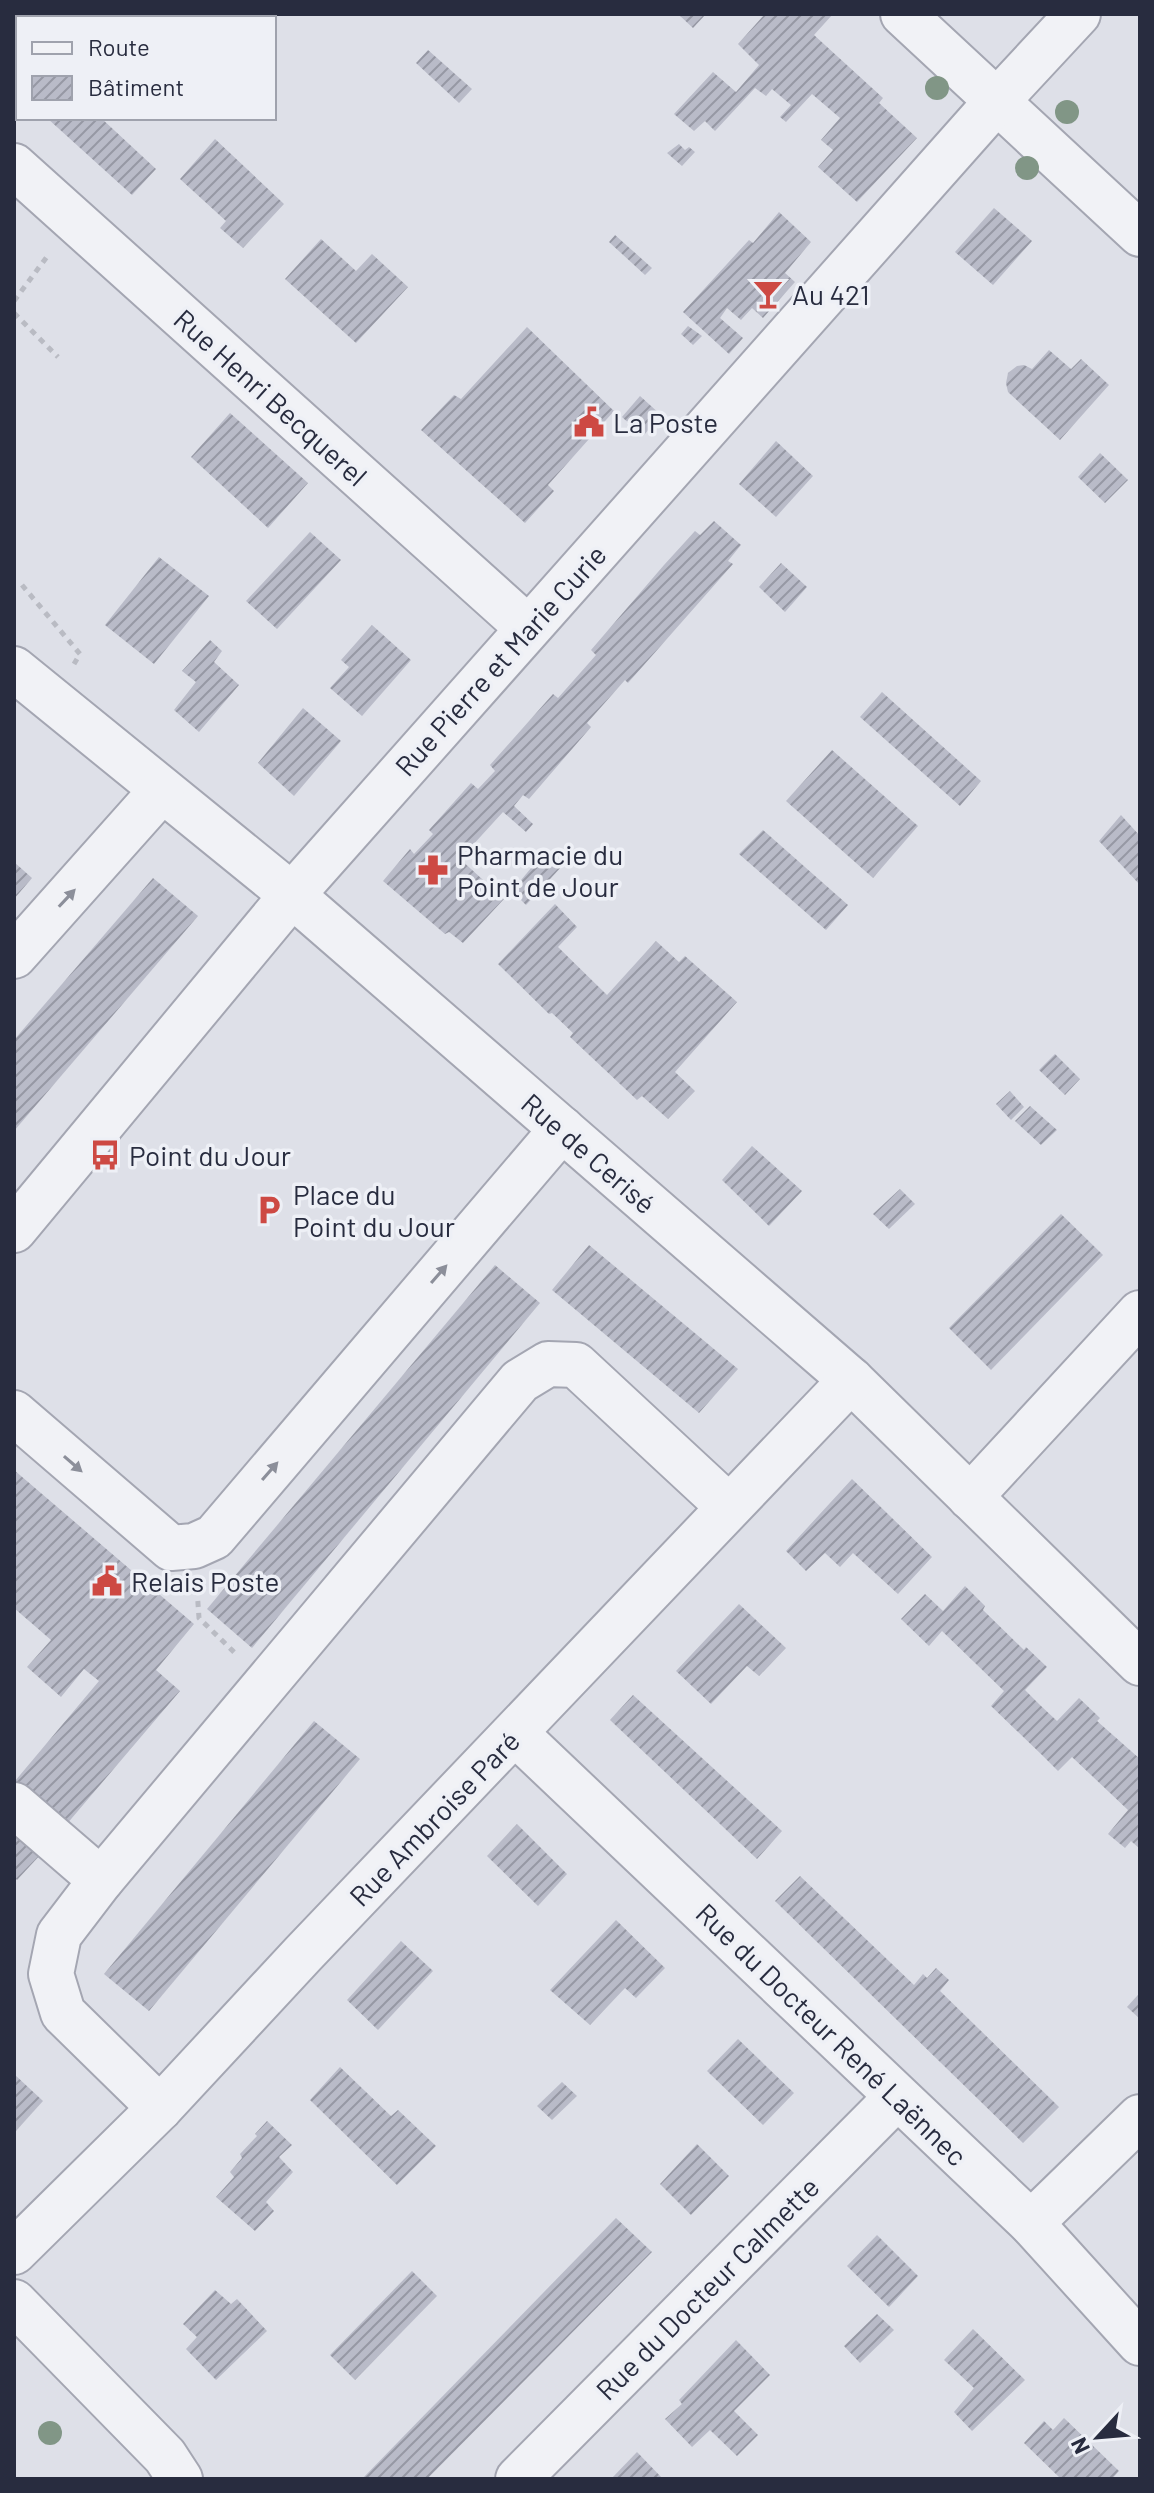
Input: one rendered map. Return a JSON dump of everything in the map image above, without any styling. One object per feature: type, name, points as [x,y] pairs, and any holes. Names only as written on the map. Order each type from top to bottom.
[{"type":"street","points":[[903,14],[1140,234]]},
{"type":"street","name":"Rue Pierre et Marie Curie","points":[[14,1230],[292,895],[997,101],[1078,14]]},
{"type":"street","name":"Rue Henri Becquerel","points":[[14,166],[528,628]]},
{"type":"street","name":"Rue de Cerisé","points":[[14,669],[292,895],[851,1380],[1140,1663]]},
{"type":"street","points":[[14,956],[162,790]]},
{"type":"street","points":[[14,1413],[171,1548],[194,1546],[214,1537],[562,1129]]},
{"type":"street","points":[[970,1497],[1140,1313]]},
{"type":"street","points":[[160,2108],[63,2013],[51,1974],[59,1935],[101,1880],[520,1381],[548,1364],[576,1365],[729,1507]]},
{"type":"street","name":"Rue Ambroise Paré","points":[[14,2252],[160,2108],[851,1380]]},
{"type":"street","name":"Rue du Docteur René Laënnec","points":[[516,1734],[1031,2223],[1140,2343]]},
{"type":"street","points":[[14,1805],[101,1880]]},
{"type":"street","name":"Rue du Docteur Calmette","points":[[518,2479],[897,2097]]},
{"type":"street","points":[[1031,2223],[1140,2117]]},
{"type":"street","points":[[14,2302],[165,2456],[180,2479]]},
{"type":"path","points":[[14,301],[74,220]]},
{"type":"path","points":[[14,313],[58,357]]},
{"type":"path","points":[[22,585],[80,654],[51,699]]},
{"type":"path","points":[[194,1546],[199,1618],[266,1683]]},
{"type":"building","points":[[678,14],[706,14],[693,28]]},
{"type":"building","points":[[765,14],[833,14],[814,35],[883,98],[879,103],[917,138],[857,202],[818,167],[833,150],[821,140],[840,118],[812,94],[786,122],[780,117],[791,105],[772,89],[766,96],[755,88],[715,131],[705,121],[694,131],[674,114],[713,72],[736,92],[759,65],[738,44]]},
{"type":"building","points":[[428,50],[472,89],[459,103],[416,63]]},
{"type":"building","points":[[49,120],[103,120],[156,169],[132,195]]},
{"type":"building","points":[[215,139],[284,204],[243,248],[220,228],[226,221],[180,179]]},
{"type":"building","points":[[679,144],[685,150],[689,147],[695,152],[682,166],[667,153]]},
{"type":"building","points":[[994,208],[1032,241],[993,285],[955,252]]},
{"type":"building","points":[[779,212],[811,242],[785,273],[795,282],[763,318],[752,308],[741,320],[727,308],[720,318],[743,338],[729,354],[683,312],[749,240],[753,243]]},
{"type":"building","points":[[615,235],[652,268],[645,275],[609,242]]},
{"type":"building","points":[[321,239],[356,271],[372,254],[408,287],[356,343],[285,279]]},
{"type":"building","points":[[688,326],[702,336],[693,345],[681,334]]},
{"type":"building","points":[[527,327],[614,411],[548,485],[554,491],[525,523],[421,430],[454,395],[461,399]]},
{"type":"building","points":[[1049,350],[1071,369],[1081,359],[1109,385],[1060,440],[1008,392],[1006,383],[1008,373],[1017,366],[1032,369]]},
{"type":"building","points":[[640,396],[661,415],[643,436],[622,417]]},
{"type":"building","points":[[230,413],[308,483],[268,528],[191,457]]},
{"type":"building","points":[[776,441],[813,476],[776,517],[739,484]]},
{"type":"building","points":[[1100,453],[1128,480],[1105,503],[1078,477]]},
{"type":"building","points":[[714,521],[741,545],[728,561],[733,564],[628,683],[625,680],[587,723],[591,727],[529,799],[523,795],[514,806],[533,824],[526,832],[503,812],[460,859],[504,899],[463,943],[449,932],[445,934],[383,881],[410,849],[414,854],[433,834],[429,830],[471,783],[478,789],[495,771],[490,765],[553,694],[558,698],[596,655],[591,650],[664,565],[695,531],[700,535]]},
{"type":"building","points":[[310,532],[341,560],[277,629],[246,601]]},
{"type":"building","points":[[159,557],[209,596],[154,664],[105,625]]},
{"type":"building","points":[[781,563],[807,587],[785,612],[759,587]]},
{"type":"building","points":[[372,625],[411,660],[362,716],[330,688],[349,667],[341,660]]},
{"type":"building","points":[[210,640],[222,651],[214,662],[239,685],[199,732],[174,710],[196,682],[182,671]]},
{"type":"building","points":[[882,692],[981,781],[960,806],[860,717]]},
{"type":"building","points":[[303,708],[341,741],[294,796],[258,763]]},
{"type":"building","points":[[832,750],[918,826],[873,878],[786,801]]},
{"type":"building","points":[[1121,815],[1140,836],[1140,885],[1099,841]]},
{"type":"building","points":[[763,830],[848,905],[826,930],[739,854]]},
{"type":"building","points":[[546,850],[563,865],[526,905],[512,891]]},
{"type":"building","points":[[14,862],[32,878],[14,899]]},
{"type":"building","points":[[153,878],[198,916],[14,1131],[14,1040]]},
{"type":"building","points":[[555,904],[577,927],[558,947],[607,995],[656,941],[679,962],[685,956],[737,1002],[675,1072],[695,1091],[668,1119],[642,1096],[637,1100],[570,1037],[573,1033],[498,964]]},
{"type":"building","points":[[1055,1054],[1080,1079],[1065,1095],[1039,1070]]},
{"type":"building","points":[[1010,1091],[1024,1107],[1011,1120],[996,1104]]},
{"type":"building","points":[[1030,1106],[1057,1130],[1041,1145],[1015,1121]]},
{"type":"building","points":[[752,1146],[802,1191],[769,1226],[722,1180]]},
{"type":"building","points":[[900,1189],[915,1204],[889,1229],[873,1214]]},
{"type":"building","points":[[1061,1214],[1103,1255],[991,1370],[949,1328]]},
{"type":"building","points":[[589,1245],[738,1369],[699,1413],[552,1290]]},
{"type":"building","points":[[495,1265],[540,1303],[252,1648],[207,1609]]},
{"type":"building","points":[[14,1470],[194,1624],[156,1670],[180,1691],[66,1825],[15,1781],[99,1681],[84,1669],[61,1697],[27,1667],[51,1640],[14,1608]]},
{"type":"building","points":[[852,1479],[932,1557],[898,1594],[853,1553],[840,1567],[825,1553],[806,1571],[786,1551]]},
{"type":"building","points":[[965,1586],[985,1606],[983,1610],[1024,1650],[1026,1647],[1047,1667],[1025,1690],[1040,1705],[1057,1721],[1079,1698],[1100,1718],[1097,1721],[1140,1759],[1140,1849],[1131,1841],[1125,1848],[1108,1834],[1128,1810],[1072,1757],[1058,1771],[991,1706],[1004,1691],[942,1631],[929,1646],[901,1619],[925,1594],[943,1611]]},
{"type":"building","points":[[739,1604],[786,1648],[759,1676],[747,1666],[711,1704],[676,1671]]},
{"type":"building","points":[[633,1695],[782,1831],[757,1859],[610,1720]]},
{"type":"building","points":[[314,1721],[360,1759],[149,2011],[104,1974]]},
{"type":"building","points":[[517,1824],[567,1874],[538,1906],[487,1856]]},
{"type":"building","points":[[14,1830],[42,1853],[17,1880],[14,1877]]},
{"type":"building","points":[[800,1876],[914,1985],[923,1974],[927,1978],[936,1968],[949,1980],[940,1991],[1059,2107],[1023,2143],[775,1901]]},
{"type":"building","points":[[616,1920],[665,1968],[636,1998],[625,1988],[590,2025],[550,1990]]},
{"type":"building","points":[[401,1941],[433,1971],[378,2030],[347,2000]]},
{"type":"building","points":[[1140,1993],[1140,2019],[1127,2007]]},
{"type":"building","points":[[738,2039],[794,2093],[763,2125],[707,2071]]},
{"type":"building","points":[[340,2067],[391,2116],[398,2110],[436,2146],[397,2185],[310,2100]]},
{"type":"building","points":[[14,2074],[43,2101],[14,2133]]},
{"type":"building","points":[[562,2082],[577,2096],[552,2120],[537,2106]]},
{"type":"building","points":[[267,2121],[292,2145],[279,2157],[293,2172],[266,2202],[274,2211],[255,2231],[216,2197],[234,2177],[230,2172],[242,2158],[240,2154]]},
{"type":"building","points":[[697,2144],[729,2176],[691,2215],[660,2184]]},
{"type":"building","points":[[616,2218],[652,2252],[427,2479],[362,2479]]},
{"type":"building","points":[[877,2235],[918,2276],[889,2307],[847,2266]]},
{"type":"building","points":[[412,2271],[437,2296],[355,2380],[330,2355]]},
{"type":"building","points":[[215,2290],[231,2304],[237,2299],[267,2331],[216,2380],[186,2349],[197,2337],[183,2324]]},
{"type":"building","points":[[877,2314],[894,2330],[860,2363],[844,2346]]},
{"type":"building","points":[[973,2329],[1025,2380],[972,2431],[954,2412],[974,2388],[944,2360]]},
{"type":"building","points":[[736,2340],[770,2375],[734,2411],[758,2435],[737,2456],[710,2430],[692,2447],[665,2419],[682,2404],[679,2400]]},
{"type":"building","points":[[1064,2418],[1119,2471],[1112,2479],[1061,2479],[1024,2443],[1044,2421],[1053,2430]]},
{"type":"building","points":[[637,2452],[663,2479],[611,2479]]},
{"type":"place","name":"Au 421","points":[[768,294]]},
{"type":"place","name":"La Poste","points":[[589,422]]},
{"type":"place","name":"Pharmacie du Point de Jour","points":[[433,870]]},
{"type":"place","name":"Point du Jour","points":[[105,1155]]},
{"type":"place","name":"Place du Point du Jour","points":[[269,1210]]},
{"type":"place","name":"Relais Poste","points":[[107,1581]]}]
